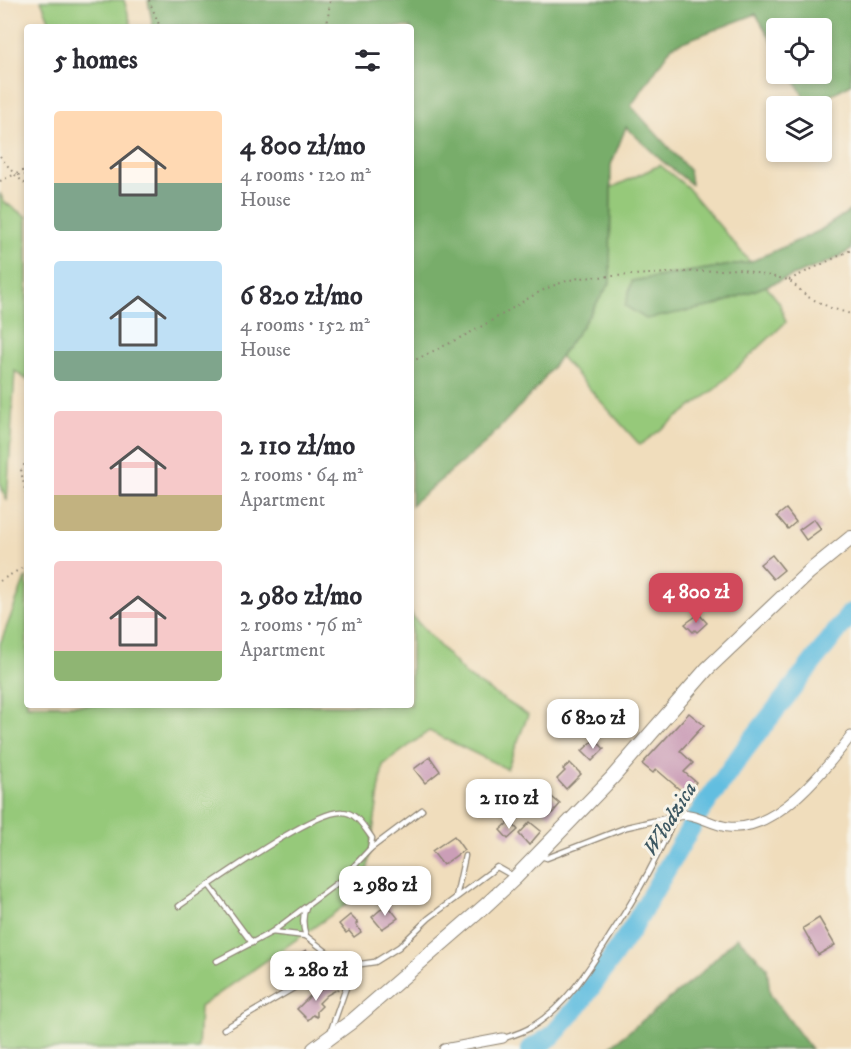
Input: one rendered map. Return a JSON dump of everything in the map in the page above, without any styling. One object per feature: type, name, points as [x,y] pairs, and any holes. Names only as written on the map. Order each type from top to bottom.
[{"type":"street","points":[[314,1049],[378,999],[515,878],[612,778],[707,669],[809,572],[851,538]]},
{"type":"street","points":[[675,816],[685,813],[728,827],[752,824],[774,814],[807,788],[851,736]]},
{"type":"street","points":[[444,1049],[503,1038]]},
{"type":"lane","points":[[217,961],[272,932],[341,880],[370,849],[422,810]]},
{"type":"lane","points":[[179,906],[285,836],[325,816],[342,812],[358,818],[372,838],[370,849]]},
{"type":"lane","points":[[538,856],[547,858],[627,827],[675,816]]},
{"type":"lane","points":[[503,1038],[534,1026],[581,981],[652,867],[675,816]]},
{"type":"lane","points":[[456,897],[465,856]]},
{"type":"lane","points":[[272,932],[306,936],[341,963],[354,965],[375,962],[399,947],[429,918],[497,867],[511,873],[515,878]]},
{"type":"lane","points":[[209,885],[252,943]]},
{"type":"lane","points":[[306,936],[303,915],[308,904]]},
{"type":"lane","points":[[224,1029],[341,963]]},
{"type":"lane","points":[[328,1039],[354,965]]},
{"type":"path","points":[[149,0],[159,24]]},
{"type":"path","points":[[327,24],[330,0]]},
{"type":"path","points":[[0,156],[24,182]]},
{"type":"path","points":[[0,181],[24,171]]},
{"type":"path","points":[[15,175],[24,175]]},
{"type":"path","points":[[789,280],[851,250]]},
{"type":"path","points":[[414,360],[490,322],[533,295],[558,283],[579,279],[738,269],[789,280],[808,297],[851,314]]},
{"type":"path","points":[[24,465],[21,471],[24,485]]},
{"type":"path","points":[[0,581],[24,567]]},
{"type":"green space","points":[[41,0],[124,0],[131,24],[51,24]]},
{"type":"green space","points":[[148,0],[851,0],[851,84],[828,96],[803,96],[797,84],[832,84],[832,18],[766,18],[766,31],[756,14],[672,46],[631,106],[689,170],[691,184],[662,161],[626,127],[611,165],[610,283],[537,388],[485,443],[414,502],[414,24],[152,24]]},
{"type":"green space","points":[[660,165],[687,187],[750,262],[632,281],[714,306],[766,286],[779,302],[786,322],[714,390],[640,445],[560,356],[610,283],[611,188]]},
{"type":"green space","points":[[0,193],[4,202],[24,215],[24,378],[15,371],[7,501],[0,484]]},
{"type":"green space","points":[[851,210],[851,250],[831,261],[714,306],[646,319],[625,306],[632,281],[750,262],[819,231]]},
{"type":"green space","points":[[24,582],[24,708],[414,708],[414,618],[467,676],[528,715],[507,769],[429,731],[383,765],[364,892],[200,1007],[198,1049],[0,1049],[0,644]]},
{"type":"green space","points":[[737,937],[767,967],[770,994],[811,1049],[607,1049],[699,975]]},
{"type":"building","points":[[786,509],[796,522],[788,529],[777,516]]},
{"type":"building","points":[[814,519],[821,529],[806,540],[799,530]]},
{"type":"building","points":[[772,555],[784,570],[773,579],[760,564]]},
{"type":"building","points":[[699,614],[707,623],[697,632],[695,630],[693,632],[685,624]]},
{"type":"building","points":[[689,713],[704,725],[680,751],[693,763],[684,772],[696,782],[686,795],[656,769],[653,773],[642,764]]},
{"type":"building","points":[[595,739],[604,749],[592,761],[582,751]]},
{"type":"building","points":[[430,757],[440,771],[425,783],[414,769]]},
{"type":"building","points":[[570,763],[581,774],[566,789],[557,779]]},
{"type":"building","points":[[538,785],[560,804],[550,816],[528,798]]},
{"type":"building","points":[[510,821],[518,830],[508,839],[500,830]]},
{"type":"building","points":[[530,822],[541,831],[529,845],[519,834]]},
{"type":"building","points":[[454,836],[464,850],[443,865],[432,851]]},
{"type":"building","points":[[387,904],[398,918],[382,929],[372,917]]},
{"type":"building","points":[[350,915],[358,923],[356,924],[361,932],[354,937],[349,931],[346,933],[339,924]]},
{"type":"building","points":[[819,918],[835,945],[818,955],[803,928]]},
{"type":"building","points":[[306,950],[313,962],[296,973],[289,960]]},
{"type":"building","points":[[334,982],[338,989],[319,1003],[322,1006],[317,1011],[317,1017],[313,1015],[308,1020],[297,1009],[310,996]]},
{"type":"waterway","name":"Włodzica","points":[[531,1049],[552,1036],[578,1006],[631,930],[698,815],[745,749],[851,613]]}]
